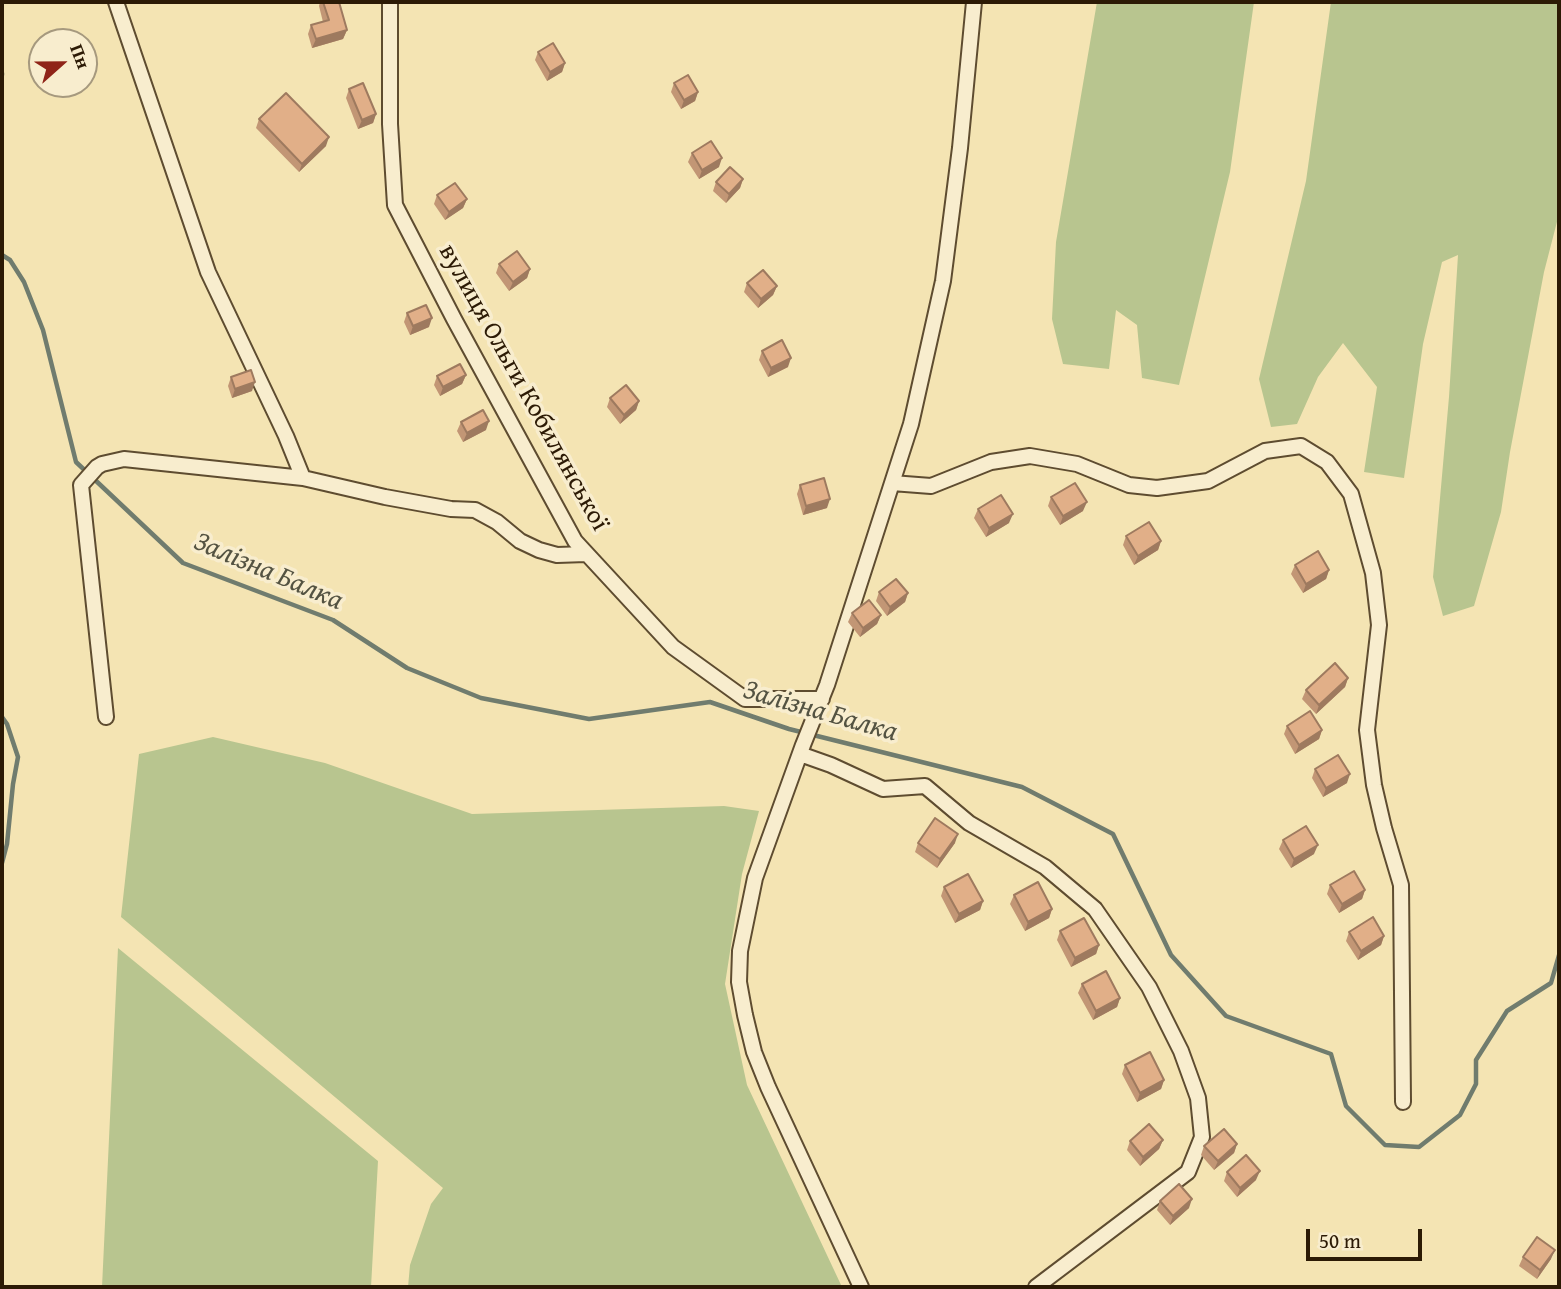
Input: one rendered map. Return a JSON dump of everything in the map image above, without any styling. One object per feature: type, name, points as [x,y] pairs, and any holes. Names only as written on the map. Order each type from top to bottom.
[{"type":"street","points":[[116,2],[208,272],[286,436],[303,478]]},
{"type":"street","name":"вулиця Ольги Кобилянської","points":[[390,2],[390,124],[395,205],[575,541],[673,647],[745,699],[821,701]]},
{"type":"street","points":[[861,1287],[754,1052],[739,982],[740,951],[755,878],[821,701],[911,424],[943,281],[960,148],[974,2]]},
{"type":"street","points":[[892,483],[931,486],[991,462],[1030,456],[1077,464],[1129,485],[1157,488],[1208,481],[1265,451],[1301,446],[1327,462],[1351,494],[1373,573],[1380,625],[1367,730],[1374,785],[1401,885],[1403,1102]]},
{"type":"street","points":[[106,718],[82,494],[83,482],[102,464],[124,459],[303,478],[452,509],[475,509],[497,522],[520,541],[539,550],[557,555],[586,554]]},
{"type":"street","points":[[802,749],[883,789],[925,786],[969,823],[1045,867],[1095,909],[1149,987],[1181,1051],[1198,1098],[1202,1137],[1188,1172],[1036,1287]]},
{"type":"green space","points":[[1097,2],[1254,2],[1230,172],[1179,385],[1142,378],[1137,325],[1116,310],[1109,369],[1063,364],[1052,319],[1056,242]]},
{"type":"green space","points":[[1331,2],[1559,2],[1559,214],[1544,272],[1501,512],[1474,606],[1443,616],[1433,577],[1458,255],[1442,262],[1423,344],[1404,478],[1364,472],[1377,387],[1343,343],[1318,377],[1297,424],[1271,427],[1259,379],[1306,181]]},
{"type":"green space","points":[[213,737],[325,763],[472,814],[724,806],[759,811],[742,874],[725,984],[747,1085],[842,1287],[408,1287],[410,1265],[431,1204],[443,1188],[121,917],[139,754]]},
{"type":"green space","points":[[118,948],[378,1161],[371,1287],[102,1287]]},
{"type":"building","points":[[323,2],[339,2],[347,30],[316,39],[311,25],[329,20]]},
{"type":"building","points":[[553,43],[565,63],[550,72],[538,52]]},
{"type":"building","points":[[688,75],[698,92],[684,100],[674,83]]},
{"type":"building","points":[[363,83],[376,114],[362,120],[349,89]]},
{"type":"building","points":[[286,93],[329,137],[302,164],[259,119]]},
{"type":"building","points":[[711,141],[722,158],[702,170],[692,153]]},
{"type":"building","points":[[730,167],[743,179],[729,194],[716,182]]},
{"type":"building","points":[[455,183],[467,199],[449,212],[437,195]]},
{"type":"building","points":[[517,251],[530,269],[513,282],[499,264]]},
{"type":"building","points":[[763,270],[777,286],[761,299],[747,283]]},
{"type":"building","points":[[426,305],[432,318],[413,326],[407,313]]},
{"type":"building","points":[[782,340],[791,358],[771,368],[762,351]]},
{"type":"building","points":[[460,364],[466,375],[443,387],[437,376]]},
{"type":"building","points":[[251,370],[255,382],[235,389],[231,377]]},
{"type":"building","points":[[626,385],[639,401],[624,415],[610,398]]},
{"type":"building","points":[[483,410],[489,421],[467,433],[461,422]]},
{"type":"building","points":[[824,478],[830,499],[806,506],[800,485]]},
{"type":"building","points":[[1075,483],[1087,502],[1063,516],[1051,497]]},
{"type":"building","points":[[1001,495],[1013,514],[989,528],[978,509]]},
{"type":"building","points":[[1149,522],[1161,541],[1138,556],[1126,536]]},
{"type":"building","points":[[1318,551],[1329,570],[1306,584],[1295,565]]},
{"type":"building","points":[[896,579],[908,593],[890,607],[879,592]]},
{"type":"building","points":[[869,600],[881,615],[863,628],[852,613]]},
{"type":"building","points":[[1335,663],[1348,678],[1319,705],[1306,690]]},
{"type":"building","points":[[1310,711],[1322,730],[1299,745],[1287,726]]},
{"type":"building","points":[[1338,755],[1350,774],[1326,788],[1315,769]]},
{"type":"building","points":[[935,818],[958,834],[940,859],[918,843]]},
{"type":"building","points":[[1306,826],[1318,845],[1294,859],[1283,840]]},
{"type":"building","points":[[1354,871],[1365,890],[1342,904],[1330,885]]},
{"type":"building","points":[[968,874],[983,901],[959,914],[944,887]]},
{"type":"building","points":[[1038,882],[1052,909],[1028,922],[1014,895]]},
{"type":"building","points":[[1373,917],[1384,936],[1361,951],[1349,932]]},
{"type":"building","points":[[1084,918],[1099,945],[1075,958],[1060,931]]},
{"type":"building","points":[[1106,971],[1120,998],[1096,1011],[1082,984]]},
{"type":"building","points":[[1150,1052],[1164,1080],[1140,1093],[1125,1065]]},
{"type":"building","points":[[1149,1124],[1163,1140],[1143,1157],[1130,1141]]},
{"type":"building","points":[[1224,1129],[1237,1144],[1218,1161],[1204,1146]]},
{"type":"building","points":[[1246,1155],[1260,1171],[1240,1188],[1227,1172]]},
{"type":"building","points":[[1179,1184],[1192,1199],[1173,1216],[1160,1201]]},
{"type":"building","points":[[1537,1237],[1555,1250],[1540,1270],[1523,1257]]},
{"type":"waterway","name":"Залізна Балка","points":[[2,255],[10,260],[24,282],[43,330],[76,462],[183,563],[333,620],[407,668],[481,698],[589,719],[710,702],[789,729],[1022,787],[1113,834],[1171,955],[1226,1016],[1331,1054],[1346,1106],[1385,1145],[1419,1147],[1460,1115],[1476,1084],[1476,1060],[1507,1011],[1551,983],[1559,955]]},
{"type":"waterway","points":[[2,717],[18,757],[7,844],[2,863]]}]
